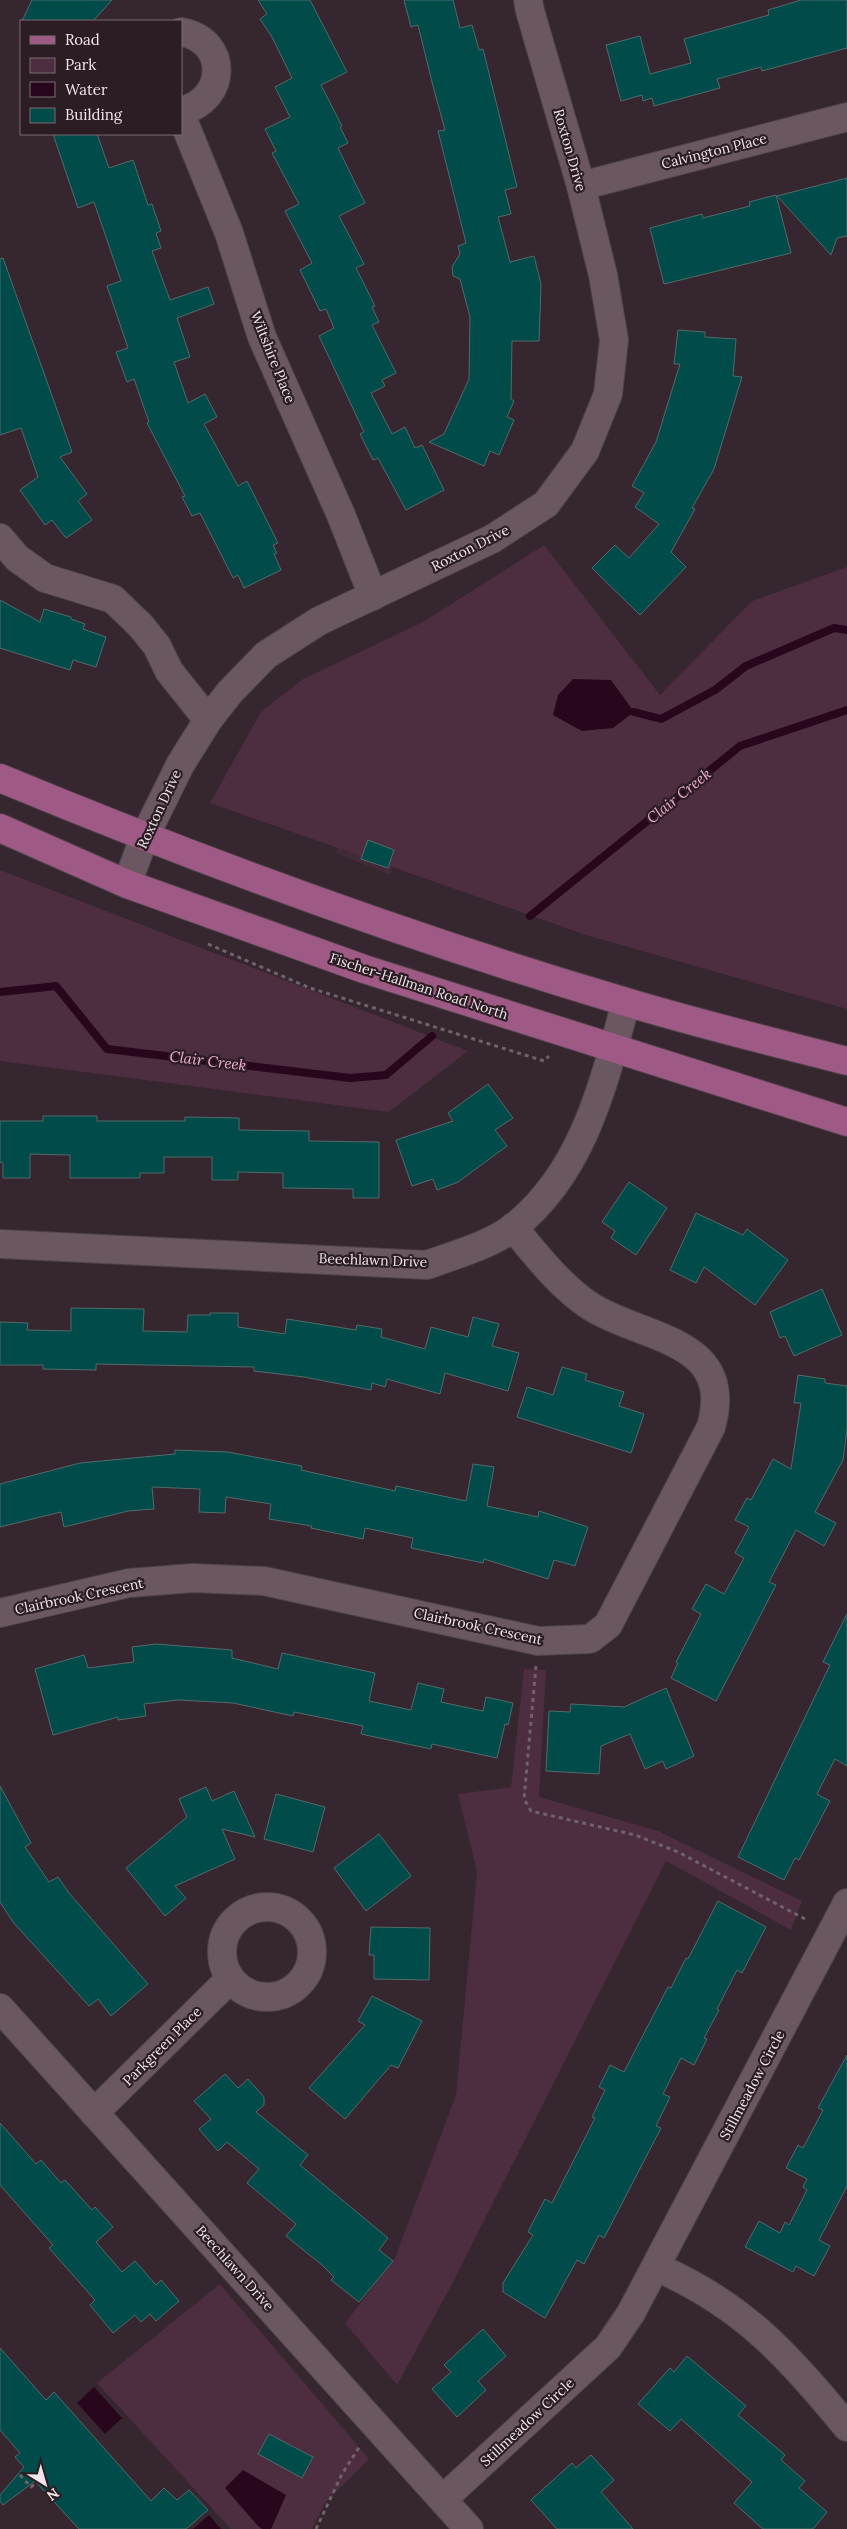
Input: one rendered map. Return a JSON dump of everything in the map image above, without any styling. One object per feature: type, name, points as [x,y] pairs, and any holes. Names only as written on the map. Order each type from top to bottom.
[{"type":"main road","points":[[0,778],[144,838],[370,919],[626,1002],[847,1061]]},
{"type":"main road","name":"Fischer-Hallman Road North","points":[[0,828],[127,884],[364,969],[847,1122]]},
{"type":"street","name":"Roxton Drive","points":[[127,884],[144,838],[180,766],[208,720],[230,692],[266,655],[318,621],[492,539],[546,504],[585,451],[608,394],[614,340],[603,275],[581,186],[528,0]]},
{"type":"street","points":[[182,32],[200,38],[209,48],[215,58],[217,72],[216,81],[205,98],[193,108],[182,111]]},
{"type":"street","name":"Wiltshire Place","points":[[182,117],[229,233],[262,337],[341,516],[372,596]]},
{"type":"street","name":"Calvington Place","points":[[581,186],[847,117]]},
{"type":"street","points":[[0,538],[17,558],[45,578],[113,599],[141,626],[156,646],[169,670],[208,720]]},
{"type":"street","name":"Beechlawn Drive","points":[[0,1244],[427,1265],[473,1248],[513,1227],[562,1175],[599,1101],[626,1002]]},
{"type":"street","name":"Clairbrook Crescent","points":[[0,1613],[60,1597],[129,1583],[193,1578],[264,1581],[538,1640],[590,1639],[608,1625],[711,1426],[717,1407],[715,1386],[704,1363],[682,1345],[591,1306],[555,1276],[513,1227]]},
{"type":"street","name":"Stillmeadow Circle","points":[[443,2499],[608,2347],[631,2313],[656,2267],[847,1903]]},
{"type":"street","name":"Parkgreen Place","points":[[94,2113],[230,1979]]},
{"type":"street","name":"Beechlawn Drive","points":[[0,2008],[378,2425],[469,2529]]},
{"type":"street","points":[[656,2267],[690,2282],[742,2315],[799,2369],[847,2427]]},
{"type":"path","points":[[538,1640],[524,1799],[532,1811],[635,1835],[678,1852],[803,1917],[831,1934]]},
{"type":"path","points":[[316,2529],[342,2474],[356,2451],[378,2425]]},
{"type":"path","points":[[20,2474],[31,2487],[36,2483]]},
{"type":"shaded area","points":[[346,826],[401,847],[390,875],[336,853]]},
{"type":"green space","points":[[544,545],[660,695],[752,601],[847,567],[847,1009],[586,935],[210,803],[261,712],[303,679],[423,622]],"holes":[[[558,695],[582,731],[554,715]]]},
{"type":"green space","points":[[0,870],[468,1051],[389,1112],[0,1061]]},
{"type":"green space","points":[[524,1669],[546,1670],[539,1797],[658,1831],[802,1901],[791,1930],[666,1861],[452,2284],[397,2385],[345,2323],[395,2258],[456,2095],[477,1872],[458,1794],[511,1787]]},
{"type":"green space","points":[[220,2284],[369,2459],[325,2503],[312,2529],[231,2529],[97,2383]]},
{"type":"water","points":[[573,679],[611,680],[634,712],[613,728],[582,731],[553,715],[558,695]]},
{"type":"water","points":[[94,2387],[122,2418],[105,2434],[77,2403]]},
{"type":"water","points":[[243,2470],[286,2495],[271,2529],[262,2529],[257,2525],[225,2488]]},
{"type":"water","points":[[209,2515],[221,2529],[193,2529]]},
{"type":"building","points":[[32,0],[112,0],[94,20],[22,20]]},
{"type":"building","points":[[258,0],[310,0],[347,72],[321,85],[342,126],[340,127],[348,143],[338,148],[365,203],[339,216],[364,264],[356,268],[375,306],[372,307],[379,322],[372,325],[396,373],[382,380],[385,386],[371,393],[392,434],[405,427],[415,448],[422,445],[444,490],[406,510],[378,458],[373,460],[360,434],[364,432],[319,336],[334,328],[326,309],[320,311],[300,270],[312,263],[285,211],[299,204],[272,153],[276,151],[265,129],[290,117],[275,87],[292,78],[272,37],[260,19],[267,14]]},
{"type":"building","points":[[404,0],[453,0],[460,28],[472,25],[479,50],[483,49],[517,187],[505,190],[511,214],[498,217],[510,262],[534,256],[541,284],[539,341],[512,341],[511,399],[514,401],[507,417],[514,420],[499,455],[490,451],[484,466],[429,442],[444,434],[469,379],[470,317],[460,279],[453,276],[452,267],[460,254],[458,246],[466,243],[438,131],[445,130],[418,25],[411,27]]},
{"type":"building","points":[[801,0],[847,0],[847,48],[762,71],[761,67],[717,79],[720,88],[654,106],[652,98],[643,101],[642,95],[621,101],[606,45],[640,36],[650,74],[691,63],[684,39],[769,15],[768,10]]},
{"type":"building","points":[[53,135],[97,135],[109,168],[133,160],[148,205],[152,204],[161,231],[156,233],[161,248],[152,251],[170,300],[208,287],[214,304],[177,318],[190,357],[174,362],[188,403],[205,394],[217,417],[204,424],[238,486],[247,481],[278,543],[273,545],[277,553],[274,554],[281,570],[244,588],[238,575],[233,578],[200,513],[192,516],[182,497],[185,496],[147,423],[149,422],[134,379],[127,382],[116,352],[128,348],[107,286],[121,281],[94,202],[78,208]]},
{"type":"building","points":[[847,178],[847,236],[837,238],[831,255],[777,196]]},
{"type":"building","points":[[776,195],[791,253],[664,284],[650,228],[702,214],[703,218],[750,206],[749,202]]},
{"type":"building","points":[[3,258],[72,452],[60,457],[87,494],[78,501],[92,520],[66,538],[52,520],[45,525],[20,490],[38,477],[21,428],[0,435],[0,259]]},
{"type":"building","points":[[678,330],[705,332],[705,337],[736,339],[733,376],[742,377],[714,469],[692,508],[695,509],[671,552],[686,567],[640,615],[592,568],[615,545],[629,558],[659,524],[635,507],[644,493],[632,486],[656,442],[680,364],[674,364]]},
{"type":"building","points":[[0,600],[40,622],[44,609],[71,617],[71,619],[85,624],[83,629],[106,637],[96,667],[73,660],[70,670],[0,648]]},
{"type":"building","points":[[368,840],[394,850],[388,868],[361,859]]},
{"type":"building","points":[[488,1084],[513,1118],[495,1130],[507,1146],[458,1182],[437,1190],[433,1179],[412,1186],[396,1140],[453,1121],[448,1113]]},
{"type":"building","points":[[43,1116],[97,1116],[97,1121],[185,1121],[185,1117],[239,1118],[239,1130],[309,1131],[309,1141],[379,1142],[379,1198],[353,1198],[353,1189],[283,1188],[283,1173],[238,1172],[238,1180],[212,1180],[212,1157],[164,1157],[164,1173],[140,1173],[140,1178],[70,1178],[70,1155],[30,1154],[30,1178],[3,1178],[3,1163],[0,1162],[0,1121],[43,1121]]},
{"type":"building","points":[[629,1182],[667,1208],[636,1255],[611,1238],[615,1231],[602,1222]]},
{"type":"building","points":[[696,1213],[743,1235],[747,1229],[788,1260],[755,1305],[704,1267],[696,1283],[670,1270]]},
{"type":"building","points":[[822,1289],[842,1335],[794,1356],[785,1336],[780,1338],[770,1312]]},
{"type":"building","points":[[71,1308],[144,1309],[143,1331],[187,1332],[188,1315],[210,1315],[210,1313],[238,1313],[238,1327],[285,1334],[287,1319],[356,1330],[357,1325],[382,1329],[381,1337],[425,1349],[431,1327],[468,1337],[473,1317],[499,1324],[492,1346],[519,1353],[508,1391],[445,1373],[440,1394],[387,1379],[385,1387],[372,1383],[371,1390],[304,1377],[254,1371],[254,1367],[96,1364],[96,1370],[43,1369],[43,1365],[0,1365],[0,1322],[28,1323],[27,1330],[71,1331]]},
{"type":"building","points":[[562,1367],[587,1374],[585,1380],[624,1392],[619,1406],[644,1414],[631,1453],[517,1417],[527,1387],[553,1395]]},
{"type":"building","points":[[798,1375],[825,1379],[825,1383],[847,1386],[847,1430],[843,1460],[815,1512],[836,1523],[824,1546],[796,1530],[769,1582],[776,1585],[716,1701],[671,1678],[678,1663],[676,1662],[701,1614],[692,1609],[706,1584],[724,1594],[744,1558],[735,1553],[749,1527],[735,1520],[747,1498],[751,1500],[773,1459],[791,1469],[801,1403],[794,1403]]},
{"type":"building","points":[[175,1450],[228,1452],[302,1466],[301,1470],[395,1491],[396,1486],[466,1501],[473,1464],[494,1467],[487,1506],[538,1517],[539,1511],[588,1527],[575,1566],[554,1560],[548,1579],[484,1559],[483,1563],[411,1548],[413,1538],[365,1528],[363,1539],[311,1528],[312,1526],[269,1519],[271,1504],[226,1497],[225,1513],[199,1512],[200,1489],[152,1487],[154,1509],[128,1511],[64,1527],[61,1512],[0,1527],[0,1484],[80,1463],[175,1454]]},
{"type":"building","points":[[847,1614],[847,1766],[835,1759],[817,1794],[830,1801],[799,1860],[795,1858],[784,1880],[738,1857],[830,1665],[823,1662]]},
{"type":"building","points":[[156,1644],[232,1650],[232,1658],[278,1669],[282,1653],[375,1673],[369,1701],[411,1710],[418,1683],[444,1689],[441,1702],[483,1711],[486,1697],[513,1703],[508,1725],[505,1724],[497,1758],[432,1744],[431,1749],[361,1734],[363,1726],[294,1712],[293,1716],[233,1703],[178,1700],[144,1704],[146,1716],[118,1720],[118,1717],[53,1735],[35,1669],[84,1655],[88,1668],[134,1662],[132,1647]]},
{"type":"building","points":[[666,1688],[694,1756],[666,1769],[663,1761],[645,1769],[630,1734],[601,1746],[599,1774],[546,1771],[549,1711],[570,1712],[571,1704],[624,1707]]},
{"type":"building","points":[[0,1786],[31,1843],[25,1847],[49,1882],[58,1877],[69,1893],[148,1984],[111,2016],[98,1999],[89,2006],[13,1922],[0,1902]]},
{"type":"building","points":[[206,1787],[212,1801],[234,1791],[255,1837],[222,1829],[235,1859],[175,1886],[186,1898],[165,1916],[126,1868],[187,1817],[179,1799]]},
{"type":"building","points":[[276,1794],[325,1807],[313,1852],[264,1839]]},
{"type":"building","points":[[379,1834],[411,1876],[366,1911],[334,1868]]},
{"type":"building","points":[[718,1901],[766,1927],[742,1973],[737,1970],[717,2009],[719,2010],[704,2038],[707,2039],[694,2065],[681,2058],[663,2094],[670,2097],[656,2126],[661,2128],[604,2238],[599,2235],[584,2264],[577,2260],[545,2318],[503,2292],[503,2283],[533,2235],[528,2232],[545,2199],[552,2203],[595,2118],[592,2117],[605,2090],[599,2087],[610,2065],[624,2072],[668,1987],[671,1988],[686,1958],[688,1959]]},
{"type":"building","points":[[371,1927],[430,1928],[429,1980],[374,1979],[374,1955],[369,1955]]},
{"type":"building","points":[[372,1996],[422,2021],[398,2068],[391,2065],[345,2119],[309,2088],[365,2025],[358,2021]]},
{"type":"building","points":[[847,2055],[847,2186],[819,2240],[830,2246],[814,2276],[796,2266],[793,2272],[745,2247],[759,2221],[780,2233],[785,2222],[789,2225],[807,2190],[803,2187],[807,2179],[786,2168],[798,2145],[803,2148],[823,2110],[818,2108]]},
{"type":"building","points":[[225,2074],[238,2088],[248,2079],[264,2097],[264,2105],[256,2112],[308,2155],[300,2165],[388,2238],[379,2250],[393,2261],[359,2302],[331,2280],[334,2277],[322,2265],[286,2236],[296,2224],[247,2183],[259,2169],[227,2142],[218,2151],[199,2129],[211,2119],[194,2101]]},
{"type":"building","points":[[0,2123],[36,2164],[41,2160],[61,2183],[65,2180],[92,2210],[95,2207],[113,2227],[96,2242],[122,2272],[135,2261],[156,2285],[161,2280],[179,2301],[156,2321],[150,2314],[141,2322],[135,2315],[113,2333],[90,2305],[95,2300],[49,2248],[53,2245],[0,2185]]},
{"type":"building","points":[[483,2329],[506,2356],[478,2381],[486,2390],[457,2417],[432,2389],[451,2372],[444,2365]]},
{"type":"building","points":[[0,2348],[46,2400],[54,2392],[151,2501],[164,2488],[177,2500],[189,2490],[208,2510],[186,2529],[79,2529],[35,2481],[3,2505],[0,2501],[0,2495],[24,2467],[15,2457],[20,2453],[0,2430]]},
{"type":"building","points":[[687,2356],[746,2406],[738,2415],[785,2455],[781,2460],[805,2481],[799,2488],[827,2512],[813,2529],[763,2529],[734,2503],[752,2482],[681,2419],[670,2431],[638,2404],[670,2368],[674,2372]]},
{"type":"building","points":[[269,2434],[313,2457],[302,2478],[258,2454]]},
{"type":"building","points":[[591,2455],[614,2480],[601,2492],[633,2529],[557,2529],[531,2500],[572,2463],[576,2468]]},
{"type":"waterway","points":[[634,712],[661,719],[715,690],[746,666],[834,628],[847,630]]},
{"type":"waterway","name":"Clair Creek","points":[[530,916],[740,746],[847,710]]},
{"type":"waterway","name":"Clair Creek","points":[[0,992],[56,986],[107,1049],[350,1078],[386,1075],[432,1036]]}]
